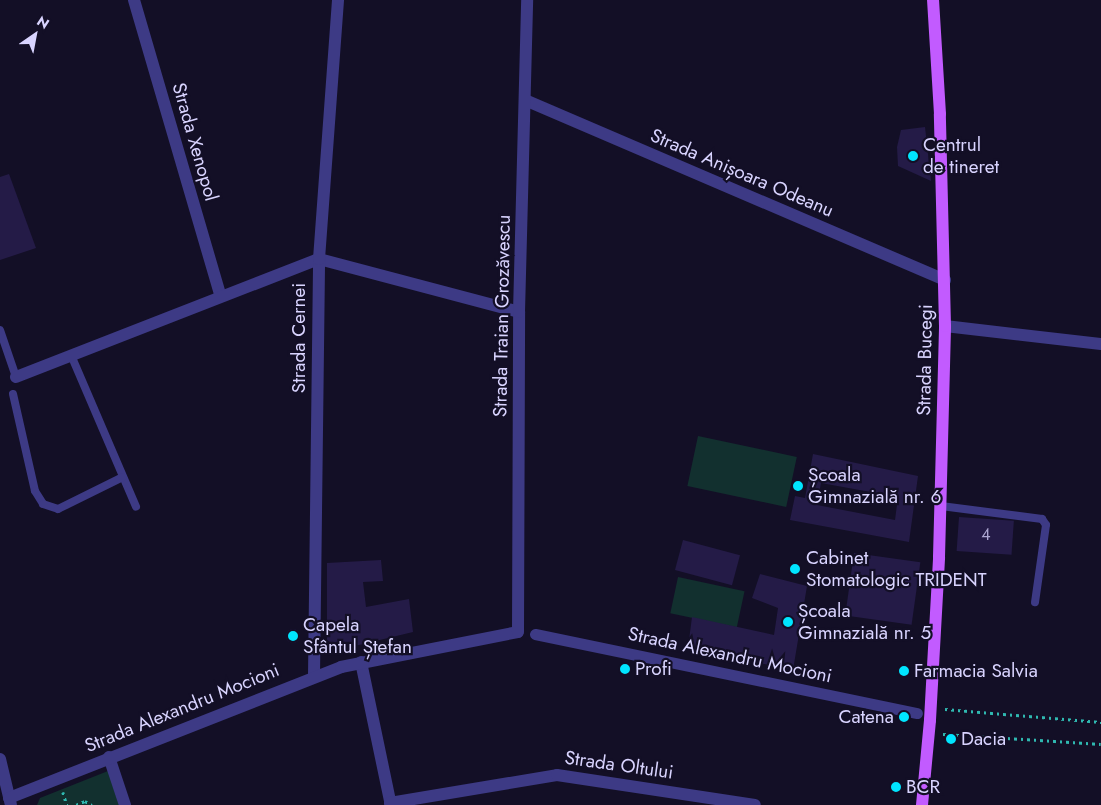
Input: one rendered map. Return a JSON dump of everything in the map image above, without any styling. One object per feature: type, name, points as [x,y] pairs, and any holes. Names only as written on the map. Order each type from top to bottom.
[{"type":"main road","name":"Strada Bucegi","points":[[922,805],[930,720],[941,506],[945,326],[945,280],[933,0]]},
{"type":"street","name":"Strada Xenopol","points":[[134,0],[220,296]]},
{"type":"street","name":"Strada Cernei","points":[[314,676],[318,259],[338,0]]},
{"type":"street","name":"Strada Traian Grozăvescu","points":[[518,632],[519,312],[526,0]]},
{"type":"street","name":"Strada Anișoara Odeanu","points":[[525,100],[945,280]]},
{"type":"street","points":[[16,377],[318,259],[519,312]]},
{"type":"street","points":[[945,326],[1101,344]]},
{"type":"street","name":"Strada Alexandru Mocioni","points":[[10,802],[109,757],[314,676],[361,662],[518,632]]},
{"type":"street","name":"Strada Alexandru Mocioni","points":[[535,634],[917,713]]},
{"type":"street","points":[[361,662],[390,804]]},
{"type":"street","points":[[109,757],[125,805]]},
{"type":"street","points":[[0,759],[10,802]]},
{"type":"street","name":"Strada Oltului","points":[[390,804],[557,775],[755,805]]},
{"type":"lane","points":[[0,330],[16,377]]},
{"type":"lane","points":[[71,355],[136,507]]},
{"type":"lane","points":[[13,394],[35,491],[43,504],[58,509],[123,478]]},
{"type":"lane","points":[[941,506],[1042,519],[1046,525],[1035,602]]},
{"type":"path","points":[[944,709],[1101,722]]},
{"type":"path","points":[[943,734],[1101,744]]},
{"type":"path","points":[[63,792],[67,805]]},
{"type":"path","points":[[76,805],[85,801],[92,805]]},
{"type":"green space","points":[[698,436],[797,457],[786,507],[687,486]]},
{"type":"green space","points":[[678,577],[745,591],[737,627],[670,613]]},
{"type":"green space","points":[[108,771],[119,805],[37,805],[40,798]]},
{"type":"building","name":"Centrul de tineret","points":[[925,127],[931,181],[898,166],[897,147],[901,130]]},
{"type":"building","points":[[9,174],[36,248],[0,260],[0,177]]},
{"type":"building","points":[[813,454],[918,476],[909,542],[790,520],[795,496],[805,498]],"holes":[[[821,483],[898,497],[895,520],[817,505]]]},
{"type":"building","points":[[959,517],[1014,521],[1011,555],[957,551]]},
{"type":"building","points":[[683,540],[740,555],[732,585],[675,570]]},
{"type":"building","points":[[854,553],[920,562],[912,625],[845,615]]},
{"type":"building","points":[[381,560],[383,581],[363,582],[366,607],[409,599],[413,632],[338,650],[327,641],[327,563]]},
{"type":"building","name":"Școala Gimnazială nr. 5","points":[[760,574],[807,586],[793,670],[688,648],[692,617],[774,635],[778,608],[752,598]]},
{"type":"building","name":"Capela Sfântul Ștefan","points":[[293,629],[298,631],[300,636],[298,641],[293,643],[288,641],[286,636],[288,631]]},
{"type":"place","name":"Centrul de tineret","points":[[913,156]]},
{"type":"place","name":"Școala Gimnazială nr. 6","points":[[798,486]]},
{"type":"place","name":"Cabinet Stomatologic TRIDENT","points":[[795,569]]},
{"type":"place","name":"Școala Gimnazială nr. 5","points":[[788,622]]},
{"type":"place","name":"Capela Sfântul Ștefan","points":[[293,636]]},
{"type":"place","name":"Profi","points":[[625,669]]},
{"type":"place","name":"Farmacia Salvia","points":[[904,671]]},
{"type":"place","name":"Catena","points":[[904,717]]},
{"type":"place","name":"Dacia","points":[[951,739]]},
{"type":"place","name":"BCR","points":[[896,787]]}]
